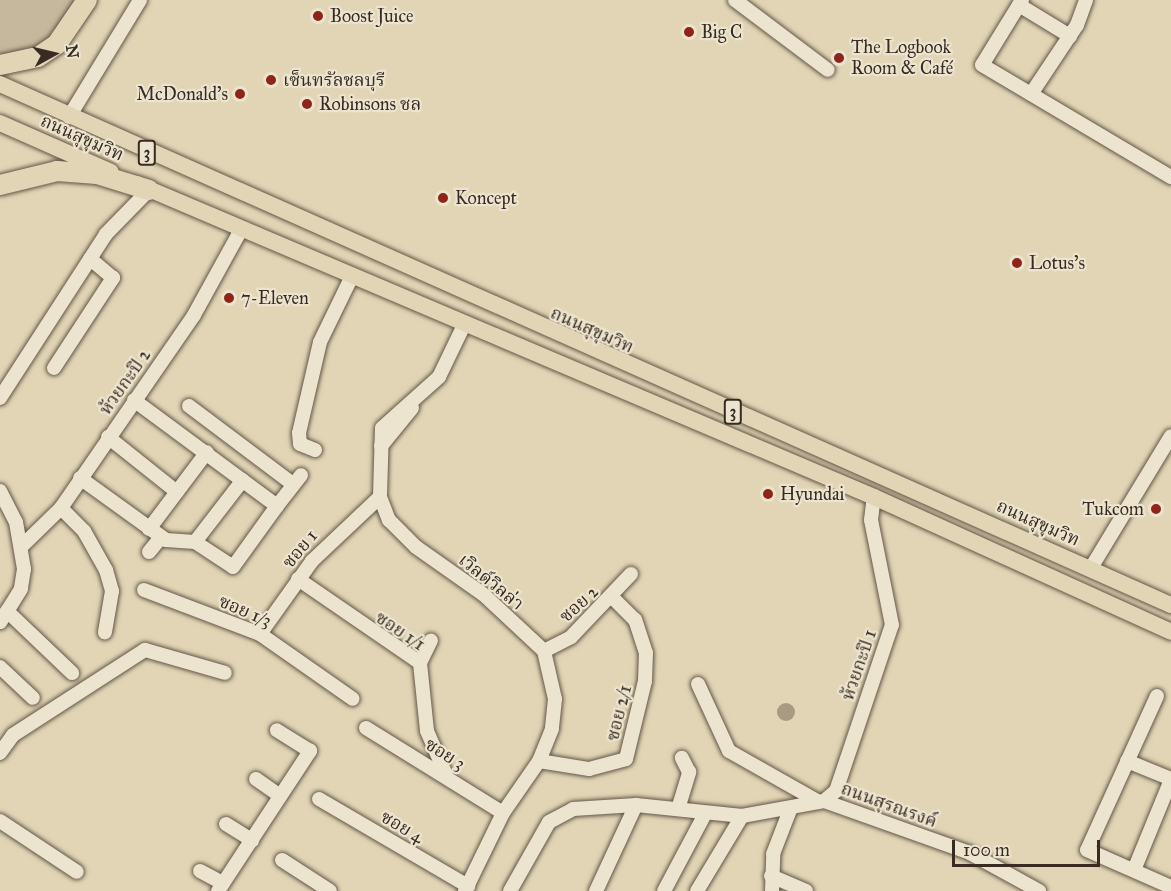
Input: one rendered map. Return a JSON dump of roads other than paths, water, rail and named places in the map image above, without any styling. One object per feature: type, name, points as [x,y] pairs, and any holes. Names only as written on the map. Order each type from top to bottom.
[{"type":"highway","points":[[0,65],[38,57],[57,44],[87,0]]},
{"type":"highway","points":[[0,185],[57,171],[97,174],[149,190]]},
{"type":"main road","name":"ถนนสุขุมวิท","points":[[0,84],[434,281],[1171,605]]},
{"type":"main road","name":"ถนนสุขุมวิท","points":[[0,123],[149,190],[424,308],[874,497],[1171,632]]},
{"type":"main road","points":[[424,308],[422,291],[434,281]]},
{"type":"street","points":[[69,117],[140,0]]},
{"type":"street","points":[[735,0],[828,70]]},
{"type":"street","points":[[1031,94],[1070,36],[1086,0]]},
{"type":"street","points":[[1070,36],[1021,3],[982,66],[1171,177]]},
{"type":"street","points":[[0,397],[90,259],[129,206],[149,190]]},
{"type":"street","name":"ห้วยกะปิ 2","points":[[23,545],[61,508],[210,292],[242,228]]},
{"type":"street","points":[[54,368],[113,278],[90,259]]},
{"type":"street","points":[[315,450],[300,444],[299,433],[320,342],[352,276]]},
{"type":"street","name":"เวิลด์วิลล่า","points":[[464,325],[449,363],[380,448],[380,497],[389,520],[416,547],[484,595],[544,651]]},
{"type":"street","points":[[134,400],[277,506]]},
{"type":"street","points":[[80,478],[155,533],[195,542],[233,567],[297,479],[189,406]]},
{"type":"street","points":[[1090,568],[1171,436]]},
{"type":"street","points":[[108,437],[177,492]]},
{"type":"street","points":[[149,552],[155,533],[177,492],[207,452]]},
{"type":"street","points":[[195,542],[243,480]]},
{"type":"street","points":[[0,491],[23,545],[21,589],[4,617],[72,672]]},
{"type":"street","name":"ซอย 1","points":[[260,634],[298,579],[341,529],[380,497]]},
{"type":"street","name":"ห้วยกะปิ 1","points":[[822,801],[836,791],[892,625],[872,520],[874,497]]},
{"type":"street","points":[[61,508],[84,531],[106,570],[112,591],[105,632]]},
{"type":"street","name":"ซอย 2","points":[[544,651],[571,637],[613,598],[631,574]]},
{"type":"street","name":"ซอย 1/1","points":[[298,579],[420,663],[427,731],[447,775]]},
{"type":"street","name":"ซอย 1/3","points":[[144,590],[260,634],[353,699]]},
{"type":"street","name":"ซอย 2/1","points":[[539,761],[589,769],[626,759],[645,681],[646,653],[635,620],[613,598]]},
{"type":"street","points":[[420,663],[431,640]]},
{"type":"street","points":[[0,753],[13,735],[146,650],[225,673]]},
{"type":"street","points":[[466,889],[503,813],[539,761],[552,729],[555,699],[544,651]]},
{"type":"street","points":[[0,667],[33,698]]},
{"type":"street","name":"ถนนสุรณรงค์","points":[[698,684],[729,751],[822,801],[970,853],[1028,888]]},
{"type":"street","points":[[1157,696],[1087,850],[1171,887]]},
{"type":"street","name":"ซอย 3","points":[[366,728],[447,775],[503,813]]},
{"type":"street","points":[[200,871],[221,887],[310,751],[277,730]]},
{"type":"street","points":[[678,809],[689,772],[682,758]]},
{"type":"street","points":[[1127,760],[1171,780],[1134,870]]},
{"type":"street","points":[[256,779],[280,796]]},
{"type":"street","name":"ซอย 4","points":[[319,799],[466,889]]},
{"type":"street","points":[[512,890],[535,842],[561,814],[636,805],[705,814],[742,816],[790,810],[822,801]]},
{"type":"street","points":[[596,891],[636,805]]},
{"type":"street","points":[[772,891],[771,876],[790,810]]},
{"type":"street","points":[[664,891],[705,814]]},
{"type":"street","points":[[696,891],[742,816]]},
{"type":"street","points":[[0,820],[77,872]]},
{"type":"street","points":[[226,824],[252,840]]},
{"type":"street","points":[[282,860],[330,891]]},
{"type":"street","points":[[771,876],[806,891]]},
{"type":"place","name":"Boost Juice","points":[[318,16]]},
{"type":"place","name":"Big C","points":[[689,32]]},
{"type":"place","name":"The Logbook Room & Café","points":[[839,58]]},
{"type":"place","name":"เซ็นทรัลชลบุรี","points":[[271,80]]},
{"type":"place","name":"McDonald's","points":[[240,94]]},
{"type":"place","name":"Robinsons ชล","points":[[307,104]]},
{"type":"place","name":"Koncept","points":[[443,198]]},
{"type":"place","name":"Lotus's","points":[[1017,263]]},
{"type":"place","name":"7-Eleven","points":[[229,298]]},
{"type":"place","name":"Hyundai","points":[[768,494]]},
{"type":"place","name":"Tukcom","points":[[1156,509]]}]
